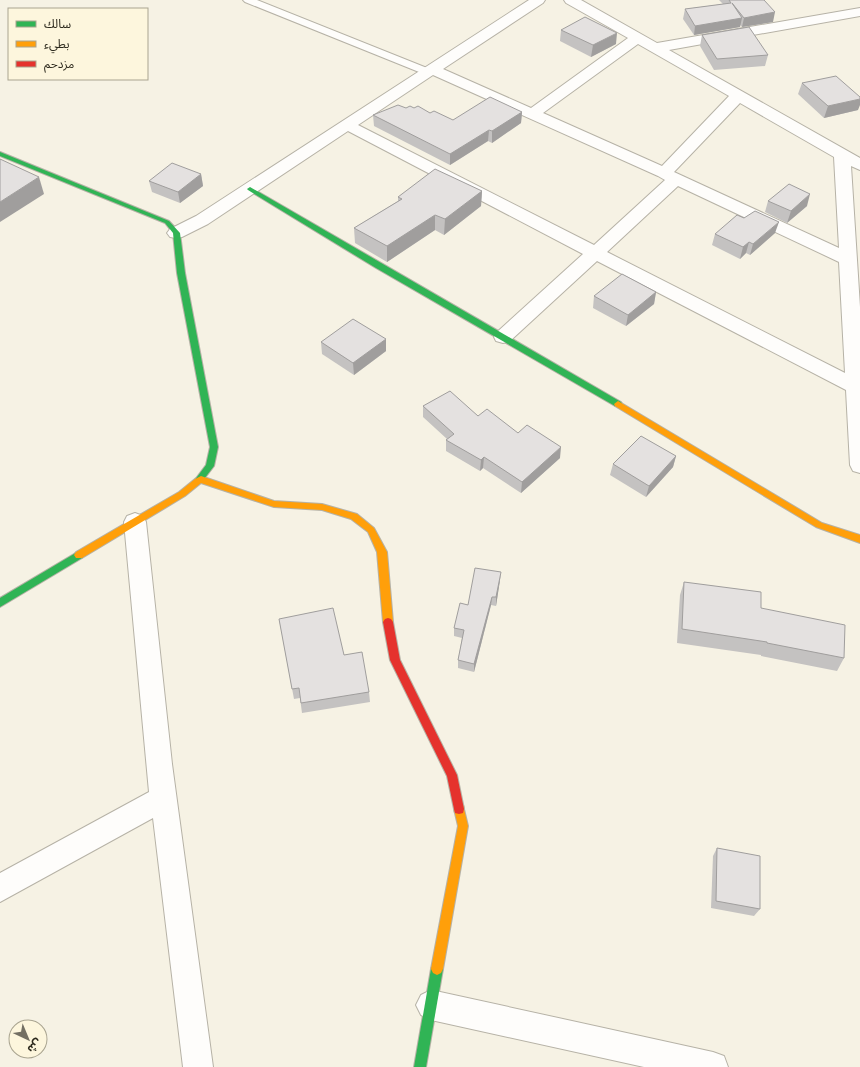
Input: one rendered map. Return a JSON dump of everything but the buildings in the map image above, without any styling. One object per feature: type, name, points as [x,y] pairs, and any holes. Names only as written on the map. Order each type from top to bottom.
[{"type":"street","points":[[176,233],[202,220],[538,0]]},
{"type":"street","points":[[571,0],[860,166]]},
{"type":"street","points":[[654,48],[860,12]]},
{"type":"street","points":[[532,114],[637,38]]},
{"type":"street","points":[[430,71],[532,114],[670,176],[848,259]]},
{"type":"street","points":[[503,337],[595,253],[670,176],[738,96]]},
{"type":"street","points":[[347,125],[856,387]]},
{"type":"street","points":[[0,154],[167,222],[176,233],[181,273],[214,447],[210,466],[201,479],[182,494],[0,603]]},
{"type":"street","points":[[842,155],[860,465]]},
{"type":"street","points":[[250,189],[588,386],[819,525],[860,539]]},
{"type":"street","points":[[201,479],[274,504],[322,508],[354,516],[371,530],[382,552],[386,611],[395,660],[452,775],[463,826],[420,1067]]},
{"type":"street","points":[[135,522],[163,798],[198,1067]]},
{"type":"street","points":[[0,888],[163,798]]},
{"type":"street","points":[[431,1005],[713,1067]]},
{"type":"lane","points":[[248,0],[430,71]]},
{"type":"traffic: fast","points":[[0,154],[167,222],[176,233],[181,273],[214,447],[210,466],[198,481]]},
{"type":"traffic: fast","points":[[250,189],[379,266],[618,404]]},
{"type":"traffic: fast","points":[[0,603],[79,555]]},
{"type":"traffic: fast","points":[[420,1067],[437,969]]},
{"type":"traffic: slow","points":[[618,404],[819,525],[860,539]]},
{"type":"traffic: slow","points":[[201,479],[274,504],[322,507],[354,516],[371,530],[382,552],[388,622]]},
{"type":"traffic: slow","points":[[79,555],[182,494],[198,481]]},
{"type":"traffic: slow","points":[[437,969],[463,826],[459,809]]},
{"type":"traffic: jam","points":[[388,622],[395,660],[452,775],[459,809]]}]
